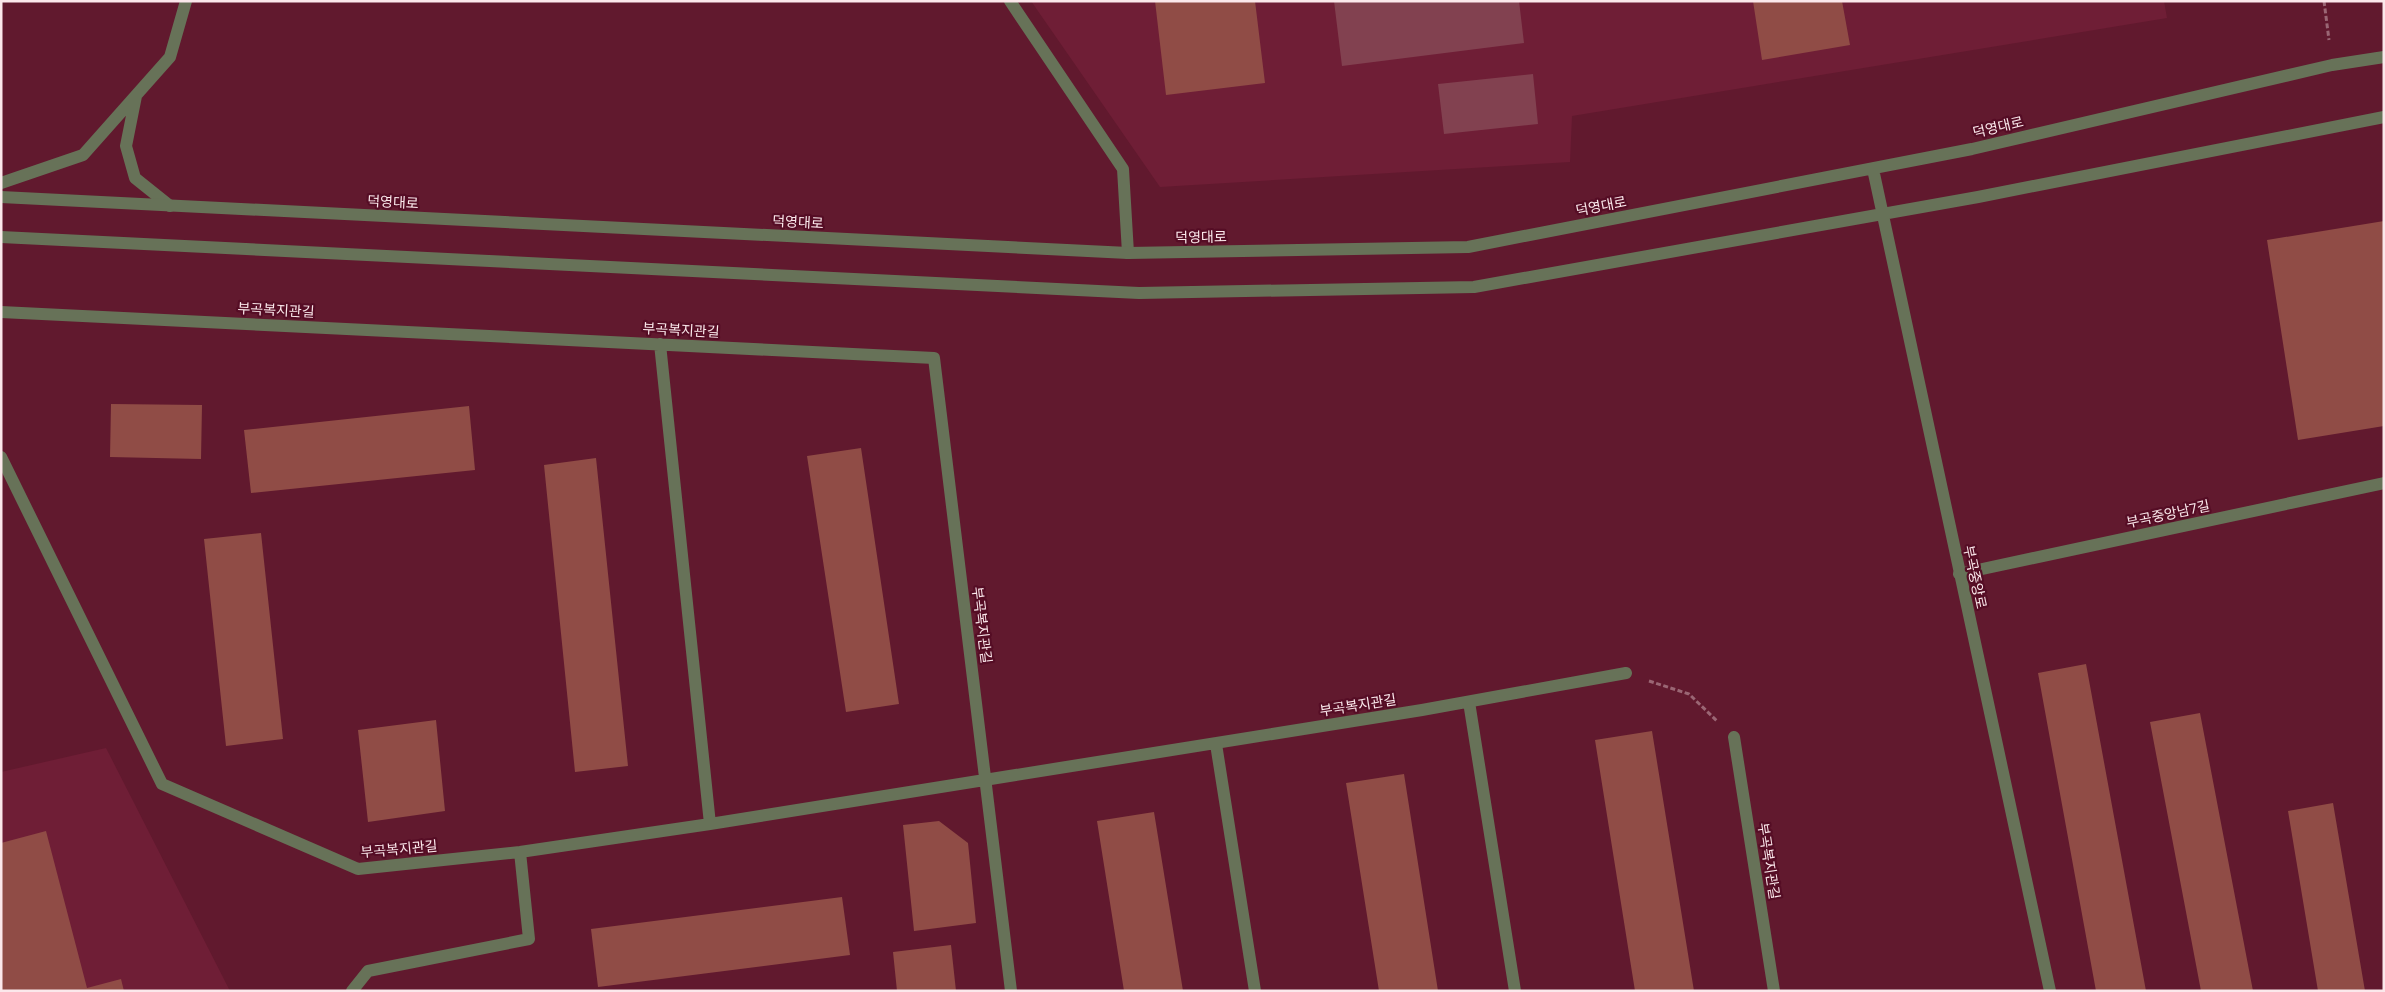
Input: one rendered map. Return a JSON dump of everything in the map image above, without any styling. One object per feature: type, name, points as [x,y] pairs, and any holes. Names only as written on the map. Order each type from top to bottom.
[{"type":"street","points":[[1,183],[83,155],[170,57],[186,1]]},
{"type":"street","points":[[1010,1],[1123,170],[1128,253]]},
{"type":"street","name":"덕영대로","points":[[1,197],[1128,253],[1468,247],[1972,149],[2332,65],[2384,57]]},
{"type":"street","points":[[136,96],[126,146],[135,178],[170,206]]},
{"type":"street","points":[[1,237],[1139,293],[1474,287],[1883,214],[2384,117]]},
{"type":"street","name":"부곡중앙로","points":[[1873,169],[2050,991]]},
{"type":"street","name":"부곡복지관길","points":[[1,312],[934,358],[986,781]]},
{"type":"street","points":[[660,344],[710,824]]},
{"type":"street","name":"부곡복지관길","points":[[1,457],[162,784],[358,869],[520,852],[710,824],[1216,744],[1469,702],[1626,673]]},
{"type":"street","name":"부곡중앙남7길","points":[[1959,574],[2384,483]]},
{"type":"street","points":[[1469,702],[1514,991]]},
{"type":"street","name":"부곡복지관길","points":[[1734,737],[1774,991]]},
{"type":"street","points":[[1216,744],[1255,991]]},
{"type":"street","points":[[986,781],[1011,991]]},
{"type":"street","points":[[352,991],[368,971],[529,939],[520,852]]},
{"type":"path","points":[[2324,1],[2332,65]]},
{"type":"path","points":[[1626,673],[1689,694],[1734,737]]},
{"type":"shaded area","points":[[1031,1],[2164,1],[2167,18],[1572,116],[1570,162],[1160,187]]},
{"type":"shaded area","points":[[1334,1],[1519,1],[1524,43],[1342,66]]},
{"type":"shaded area","points":[[1533,74],[1538,124],[1444,134],[1438,84]]},
{"type":"shaded area","points":[[106,748],[230,991],[1,991],[1,772]]},
{"type":"building","points":[[1155,1],[1255,1],[1265,83],[1166,95]]},
{"type":"building","points":[[1753,1],[1842,1],[1850,45],[1762,60]]},
{"type":"building","points":[[2384,221],[2384,426],[2298,440],[2267,240]]},
{"type":"building","points":[[111,404],[202,405],[201,459],[110,457]]},
{"type":"building","points":[[469,406],[475,470],[251,493],[244,430]]},
{"type":"building","points":[[861,448],[899,704],[846,712],[807,456]]},
{"type":"building","points":[[596,458],[628,766],[575,772],[544,465]]},
{"type":"building","points":[[261,533],[283,739],[226,746],[204,539]]},
{"type":"building","points":[[2086,664],[2146,991],[2096,991],[2038,673]]},
{"type":"building","points":[[2200,713],[2253,991],[2201,991],[2150,722]]},
{"type":"building","points":[[436,720],[445,811],[368,822],[358,730]]},
{"type":"building","points":[[1652,731],[1694,991],[1635,991],[1595,740]]},
{"type":"building","points":[[1404,774],[1438,991],[1379,991],[1346,783]]},
{"type":"building","points":[[2333,803],[2365,991],[2318,991],[2288,811]]},
{"type":"building","points":[[1154,812],[1183,991],[1124,991],[1097,821]]},
{"type":"building","points":[[939,821],[968,843],[976,923],[914,931],[903,825]]},
{"type":"building","points":[[46,831],[87,988],[121,979],[124,991],[1,991],[1,843]]},
{"type":"building","points":[[842,897],[850,955],[598,987],[591,929]]},
{"type":"building","points":[[951,945],[956,991],[897,991],[893,952]]}]
